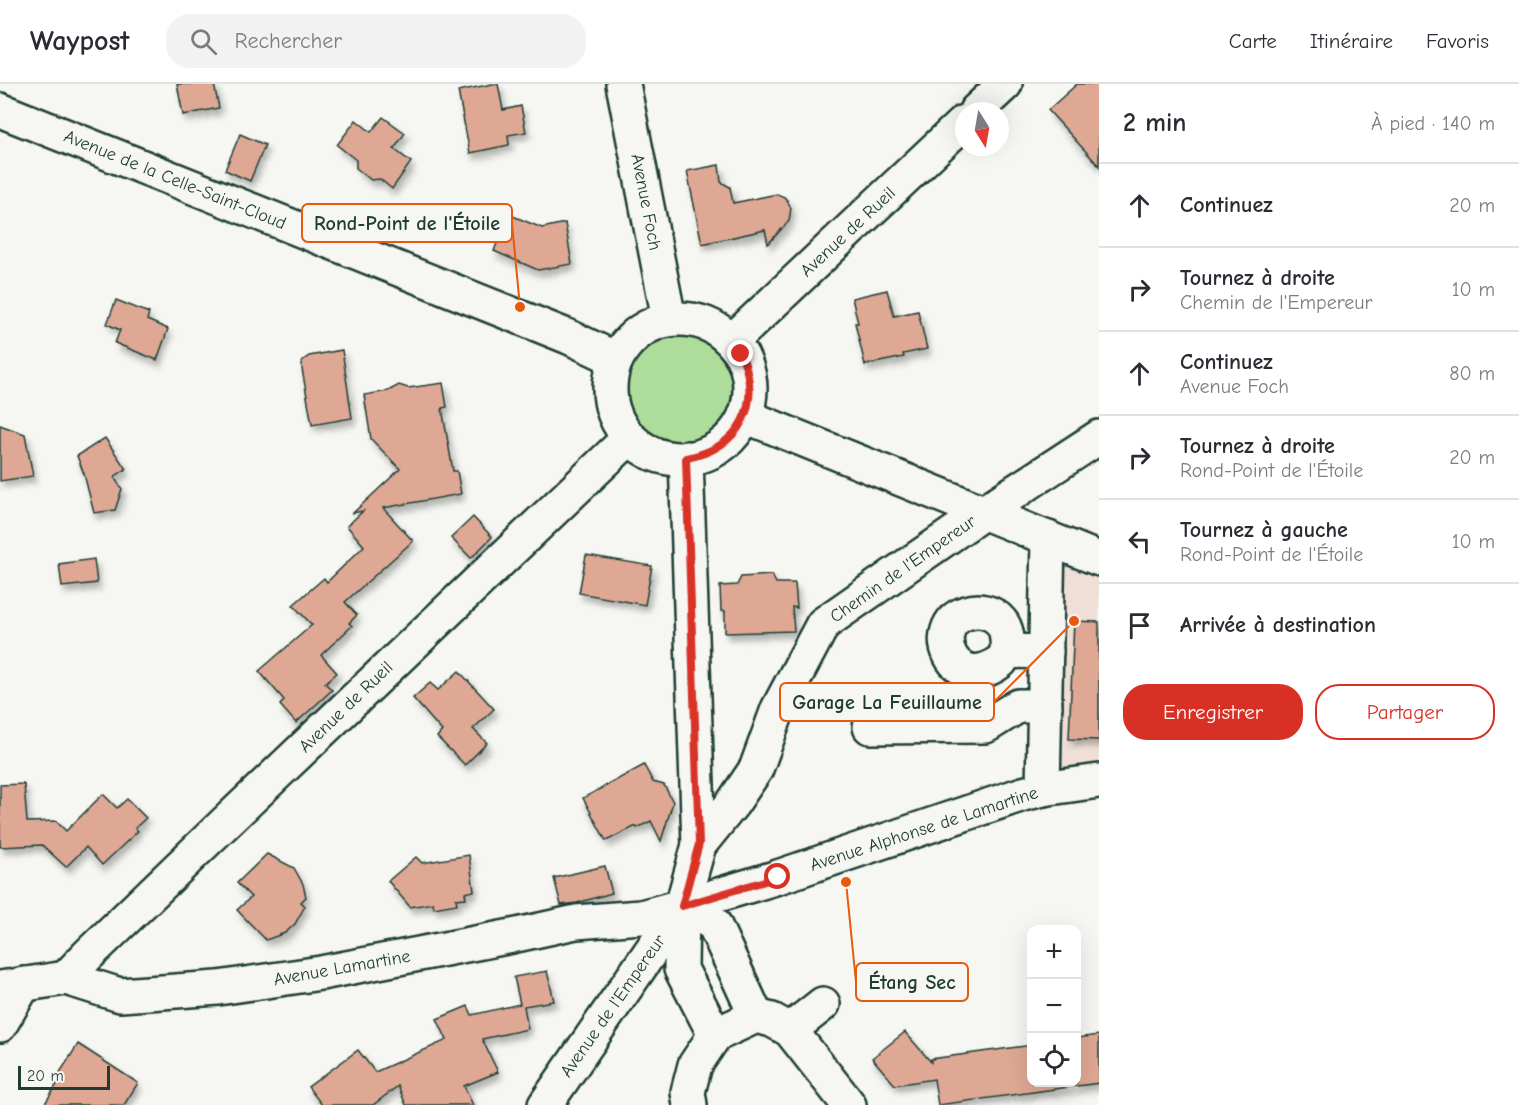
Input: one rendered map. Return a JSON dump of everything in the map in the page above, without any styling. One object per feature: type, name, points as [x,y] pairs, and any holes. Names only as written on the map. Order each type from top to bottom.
[{"type":"street","name":"Avenue Foch","points":[[623,84],[669,319]]},
{"type":"street","points":[[986,102],[1005,84]]},
{"type":"street","name":"Avenue de la Celle-Saint-Cloud","points":[[0,110],[529,321],[616,359]]},
{"type":"street","name":"Avenue de Rueil","points":[[732,341],[955,130]]},
{"type":"street","points":[[669,319],[696,320],[715,328],[732,341],[741,354],[750,385],[745,416],[727,441],[700,456],[670,458],[655,454],[629,438],[612,408],[611,375],[616,359],[637,333],[652,324],[669,319]]},
{"type":"street","points":[[745,416],[1099,559]]},
{"type":"street","name":"Chemin de l'Empereur","points":[[682,906],[699,844],[734,803],[756,769],[778,709],[823,624],[984,512],[1099,437]]},
{"type":"street","name":"Avenue de Rueil","points":[[66,978],[189,857],[629,438]]},
{"type":"street","points":[[686,458],[699,844]]},
{"type":"street","points":[[1043,789],[1048,538]]},
{"type":"street","points":[[1001,662],[991,669],[980,672],[967,670],[957,665],[946,643],[948,632],[954,621],[963,613],[975,610],[987,612],[1005,627],[1008,639],[1007,651],[1046,652]]},
{"type":"street","points":[[870,727],[986,726],[1018,706],[1045,706]]},
{"type":"street","name":"Avenue Alphonse de Lamartine","points":[[682,906],[778,877],[1023,794],[1099,781]]},
{"type":"street","points":[[715,1035],[681,969],[682,906],[714,924],[756,1016]]},
{"type":"street","name":"Avenue Lamartine","points":[[12,986],[66,978],[120,994],[218,988],[332,971],[576,922],[641,917],[682,906]]},
{"type":"street","name":"Avenue de l'Empereur","points":[[545,1105],[682,906]]},
{"type":"street","points":[[0,1025],[12,986]]},
{"type":"street","points":[[790,1030],[823,1004]]},
{"type":"street","points":[[690,1105],[688,1092],[695,1065],[715,1035],[756,1016],[772,1020],[790,1030],[849,1105]]},
{"type":"shaded area","points":[[1048,538],[1099,558],[1099,781],[1043,789]]},
{"type":"green space","points":[[679,335],[700,339],[717,351],[729,368],[733,389],[729,410],[717,427],[700,439],[679,443],[658,439],[641,427],[629,410],[625,389],[629,368],[641,351],[658,339]]},
{"type":"building","points":[[177,84],[214,84],[219,108],[183,115]]},
{"type":"building","points":[[498,84],[503,110],[521,106],[526,132],[508,135],[509,145],[470,153],[458,91]]},
{"type":"building","points":[[1077,84],[1099,84],[1099,166],[1048,110]]},
{"type":"building","points":[[383,117],[405,133],[394,149],[411,162],[392,189],[380,179],[371,180],[356,168],[356,160],[337,145],[356,120],[371,132]]},
{"type":"building","points":[[240,134],[265,145],[250,181],[225,170]]},
{"type":"building","points":[[719,165],[721,182],[730,187],[733,203],[777,194],[787,200],[791,208],[789,221],[768,244],[765,230],[702,244],[687,171]]},
{"type":"building","points":[[508,214],[542,228],[565,223],[572,264],[538,270],[494,251]]},
{"type":"building","points":[[887,290],[894,316],[918,311],[927,349],[903,354],[904,357],[865,365],[855,323],[858,323],[852,298]]},
{"type":"building","points":[[116,300],[149,313],[147,320],[168,329],[157,360],[115,343],[120,330],[107,324]]},
{"type":"building","points":[[342,350],[352,418],[312,425],[302,361],[309,356]]},
{"type":"building","points":[[443,383],[447,407],[442,408],[453,471],[457,471],[461,494],[383,508],[413,541],[345,602],[357,615],[349,623],[352,626],[321,655],[337,673],[325,683],[332,690],[296,723],[280,705],[284,700],[259,671],[312,625],[293,605],[324,578],[327,582],[364,546],[347,526],[363,511],[353,513],[400,469],[371,439],[364,395],[388,391],[399,385],[408,388]]},
{"type":"building","points":[[0,425],[25,434],[33,476],[0,481]]},
{"type":"building","points":[[105,438],[126,469],[114,477],[122,489],[115,510],[94,513],[77,456]]},
{"type":"building","points":[[473,517],[492,537],[471,558],[451,538]]},
{"type":"building","points":[[586,555],[652,566],[645,605],[579,593]]},
{"type":"building","points":[[94,559],[97,583],[62,587],[59,564]]},
{"type":"building","points":[[772,575],[776,583],[795,583],[797,608],[792,607],[794,631],[725,633],[725,611],[721,611],[720,586],[737,585],[741,577]]},
{"type":"building","points":[[1074,621],[1099,622],[1099,740],[1069,739]]},
{"type":"building","points":[[459,671],[494,709],[473,729],[487,743],[465,765],[437,737],[442,731],[413,698],[430,683],[438,690]]},
{"type":"building","points":[[644,765],[653,782],[664,785],[673,802],[661,841],[651,821],[606,841],[583,798]]},
{"type":"building","points":[[24,784],[27,822],[56,821],[66,831],[103,794],[117,808],[127,799],[146,818],[135,828],[138,831],[102,865],[86,847],[66,867],[42,845],[0,847],[0,785]]},
{"type":"building","points":[[267,854],[294,868],[303,884],[306,897],[301,902],[305,906],[295,924],[285,933],[266,940],[237,910],[251,897],[237,883]]},
{"type":"building","points":[[469,855],[474,891],[465,893],[466,898],[456,899],[457,904],[434,908],[433,903],[410,907],[388,881],[416,857],[422,863]]},
{"type":"building","points":[[605,866],[612,893],[561,905],[554,878]]},
{"type":"building","points":[[547,971],[554,1001],[524,1006],[528,1029],[482,1039],[498,1072],[464,1086],[473,1105],[406,1105],[398,1086],[373,1105],[322,1105],[308,1087],[358,1050],[375,1072],[447,1040],[437,1019],[468,1006],[472,1015],[520,1004],[514,977]]},
{"type":"building","points":[[905,1032],[931,1062],[931,1059],[1027,1046],[1027,1087],[1070,1087],[938,1105],[934,1079],[895,1085],[872,1058]]},
{"type":"building","points":[[1099,1035],[1099,1083],[1081,1085],[1081,1037]]},
{"type":"building","points":[[78,1044],[138,1083],[124,1105],[44,1105],[62,1076],[59,1074]]},
{"type":"place","name":"Rond-Point de l'Étoile","points":[[520,307]]},
{"type":"place","name":"Garage La Feuillaume","points":[[1074,621]]},
{"type":"place","name":"Étang Sec","points":[[846,882]]},
{"type":"route","points":[[741,354],[750,385],[745,416],[727,441],[700,456],[686,458],[699,844],[682,906],[778,877]]}]
